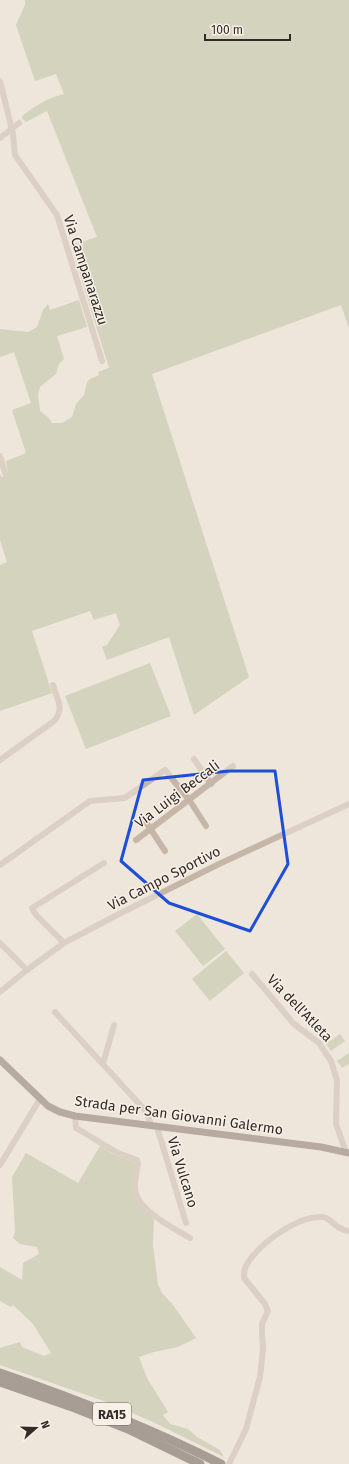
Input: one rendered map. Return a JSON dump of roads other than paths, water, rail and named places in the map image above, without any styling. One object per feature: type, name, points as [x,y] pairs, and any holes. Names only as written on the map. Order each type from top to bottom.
[{"type":"highway","name":"RA15","points":[[0,1373],[79,1400],[178,1443],[221,1464]]},
{"type":"highway","name":"RA15","points":[[0,1382],[75,1408],[128,1429],[200,1464]]},
{"type":"main road","name":"Strada per San Giovanni Galermo","points":[[0,1060],[48,1106],[60,1112],[75,1116],[321,1147],[347,1153]]},
{"type":"street","name":"Via Campanarazzu","points":[[0,81],[15,155],[57,215],[102,361]]},
{"type":"street","points":[[0,138],[20,123]]},
{"type":"street","points":[[0,456],[5,472]]},
{"type":"street","points":[[0,760],[54,721],[59,715],[60,710],[53,685]]},
{"type":"street","points":[[194,759],[211,784]]},
{"type":"street","name":"Via Luigi Beccali","points":[[136,840],[190,801],[233,766]]},
{"type":"street","points":[[0,864],[90,801],[124,798],[165,770],[190,801],[206,826]]},
{"type":"street","name":"Via Campo Sportivo","points":[[0,992],[64,943],[220,864],[349,804]]},
{"type":"street","points":[[144,819],[165,851]]},
{"type":"street","points":[[64,943],[36,915],[32,908],[104,863]]},
{"type":"street","points":[[0,943],[27,970]]},
{"type":"street","name":"Via dell'Atleta","points":[[252,974],[293,1023],[319,1042],[331,1061],[337,1080],[336,1124],[347,1153]]},
{"type":"street","name":"Via Vulcano","points":[[55,1012],[148,1115],[154,1126],[186,1223]]},
{"type":"street","points":[[103,1064],[114,1025]]},
{"type":"street","points":[[0,1165],[40,1099]]},
{"type":"street","points":[[75,1116],[76,1128],[118,1153],[137,1160],[138,1164],[135,1189],[145,1208],[156,1218],[190,1238]]},
{"type":"street","points":[[229,1464],[246,1429],[260,1377],[263,1349],[262,1324],[268,1311],[265,1304],[244,1278],[245,1267],[274,1236],[300,1221],[326,1217],[337,1228],[349,1231]]}]
